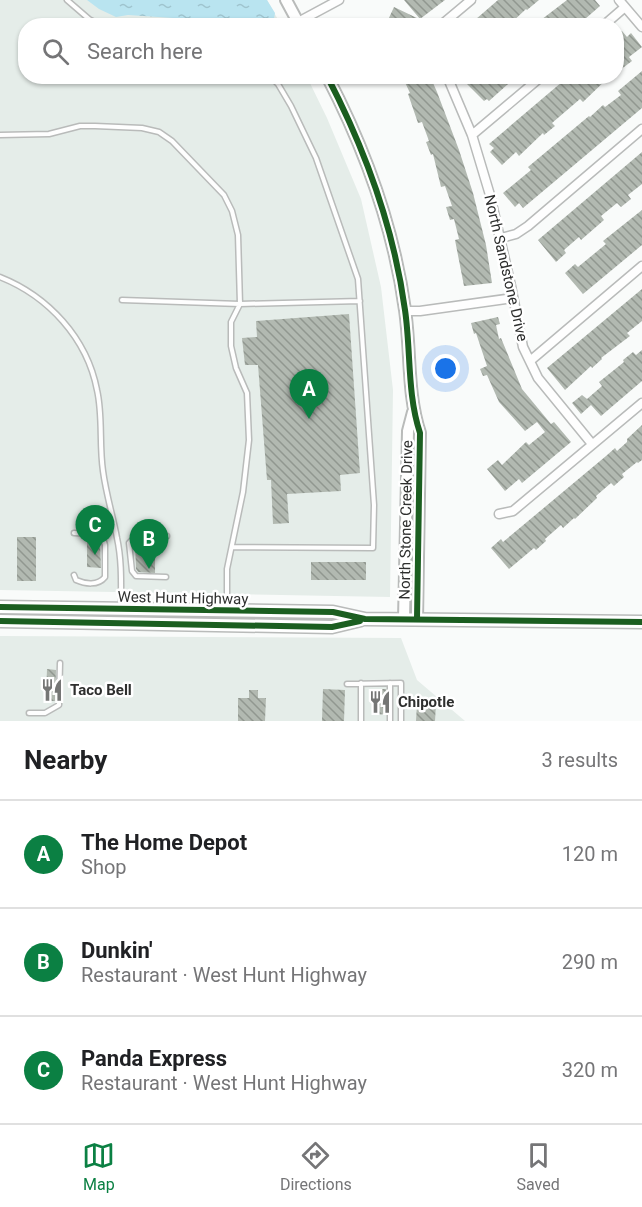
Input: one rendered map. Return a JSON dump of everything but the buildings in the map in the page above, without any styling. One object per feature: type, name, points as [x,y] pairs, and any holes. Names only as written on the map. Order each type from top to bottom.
[{"type":"main road","name":"West Hunt Highway","points":[[0,607],[333,612],[365,619],[642,622]]},
{"type":"main road","points":[[227,610],[228,625]]},
{"type":"main road","name":"West Hunt Highway","points":[[0,621],[332,627],[365,619]]},
{"type":"street","points":[[286,0],[296,18]]},
{"type":"street","points":[[309,18],[339,0]]},
{"type":"street","points":[[450,18],[471,0]]},
{"type":"street","points":[[610,18],[622,4],[642,27]]},
{"type":"street","name":"North Stone Creek Drive","points":[[331,84],[350,123],[375,187],[396,264],[405,311],[413,412],[420,433],[417,619]]},
{"type":"street","name":"North Sandstone Drive","points":[[450,84],[472,135],[501,238],[523,347],[548,392],[592,444]]},
{"type":"street","points":[[472,135],[533,84]]},
{"type":"street","points":[[501,238],[516,234],[528,226],[642,129]]},
{"type":"street","points":[[530,361],[642,266]]},
{"type":"street","points":[[405,311],[513,298]]},
{"type":"street","points":[[499,514],[513,511],[642,403]]},
{"type":"street","name":"North Stone Creek Drive","points":[[404,619],[408,431],[413,412]]},
{"type":"lane","points":[[67,0],[88,18]]},
{"type":"lane","points":[[232,547],[373,548],[374,505],[358,279],[316,158],[278,84]]},
{"type":"lane","points":[[0,135],[49,134],[80,126],[119,126],[159,132],[172,141],[224,195],[232,211],[238,235],[240,304],[231,322],[231,346],[236,368],[247,393],[249,440],[247,468],[226,569],[227,610]]},
{"type":"lane","points":[[0,277],[26,289],[50,308],[80,344],[92,368],[98,391],[100,454],[121,564],[121,609]]},
{"type":"lane","points":[[122,300],[240,304],[360,301]]},
{"type":"lane","points":[[74,533],[98,535],[103,538],[105,577],[98,582],[82,582],[76,580],[74,575]]},
{"type":"lane","points":[[166,536],[136,536],[129,543],[132,571],[136,576],[166,577]]},
{"type":"lane","points":[[29,713],[45,713],[59,705],[60,663]]},
{"type":"lane","points":[[361,683],[361,721]]},
{"type":"lane","points":[[390,683],[390,721]]},
{"type":"lane","points":[[347,684],[401,683],[401,721]]},
{"type":"shaded area","points":[[0,0],[267,0],[277,18],[18,18],[18,84],[310,84],[361,199],[381,287],[393,390],[390,597],[0,590]]},
{"type":"shaded area","points":[[0,636],[401,638],[417,680],[465,721],[0,721]]},
{"type":"water","points":[[87,0],[267,0],[275,13],[274,18],[173,18],[128,15],[116,17]]},
{"type":"cycle path","points":[[331,84],[354,132],[386,220],[405,310],[413,403],[420,433],[417,619]]},
{"type":"cycle path","points":[[0,607],[333,612],[365,619],[642,622]]},
{"type":"cycle path","points":[[0,621],[332,627],[360,621]]},
{"type":"place","name":"The Home Depot","points":[[309,419]]},
{"type":"place","name":"Panda Express","points":[[95,555]]},
{"type":"place","name":"Dunkin'","points":[[149,569]]},
{"type":"place","name":"Taco Bell","points":[[52,690]]},
{"type":"place","name":"Chipotle","points":[[380,702]]}]
